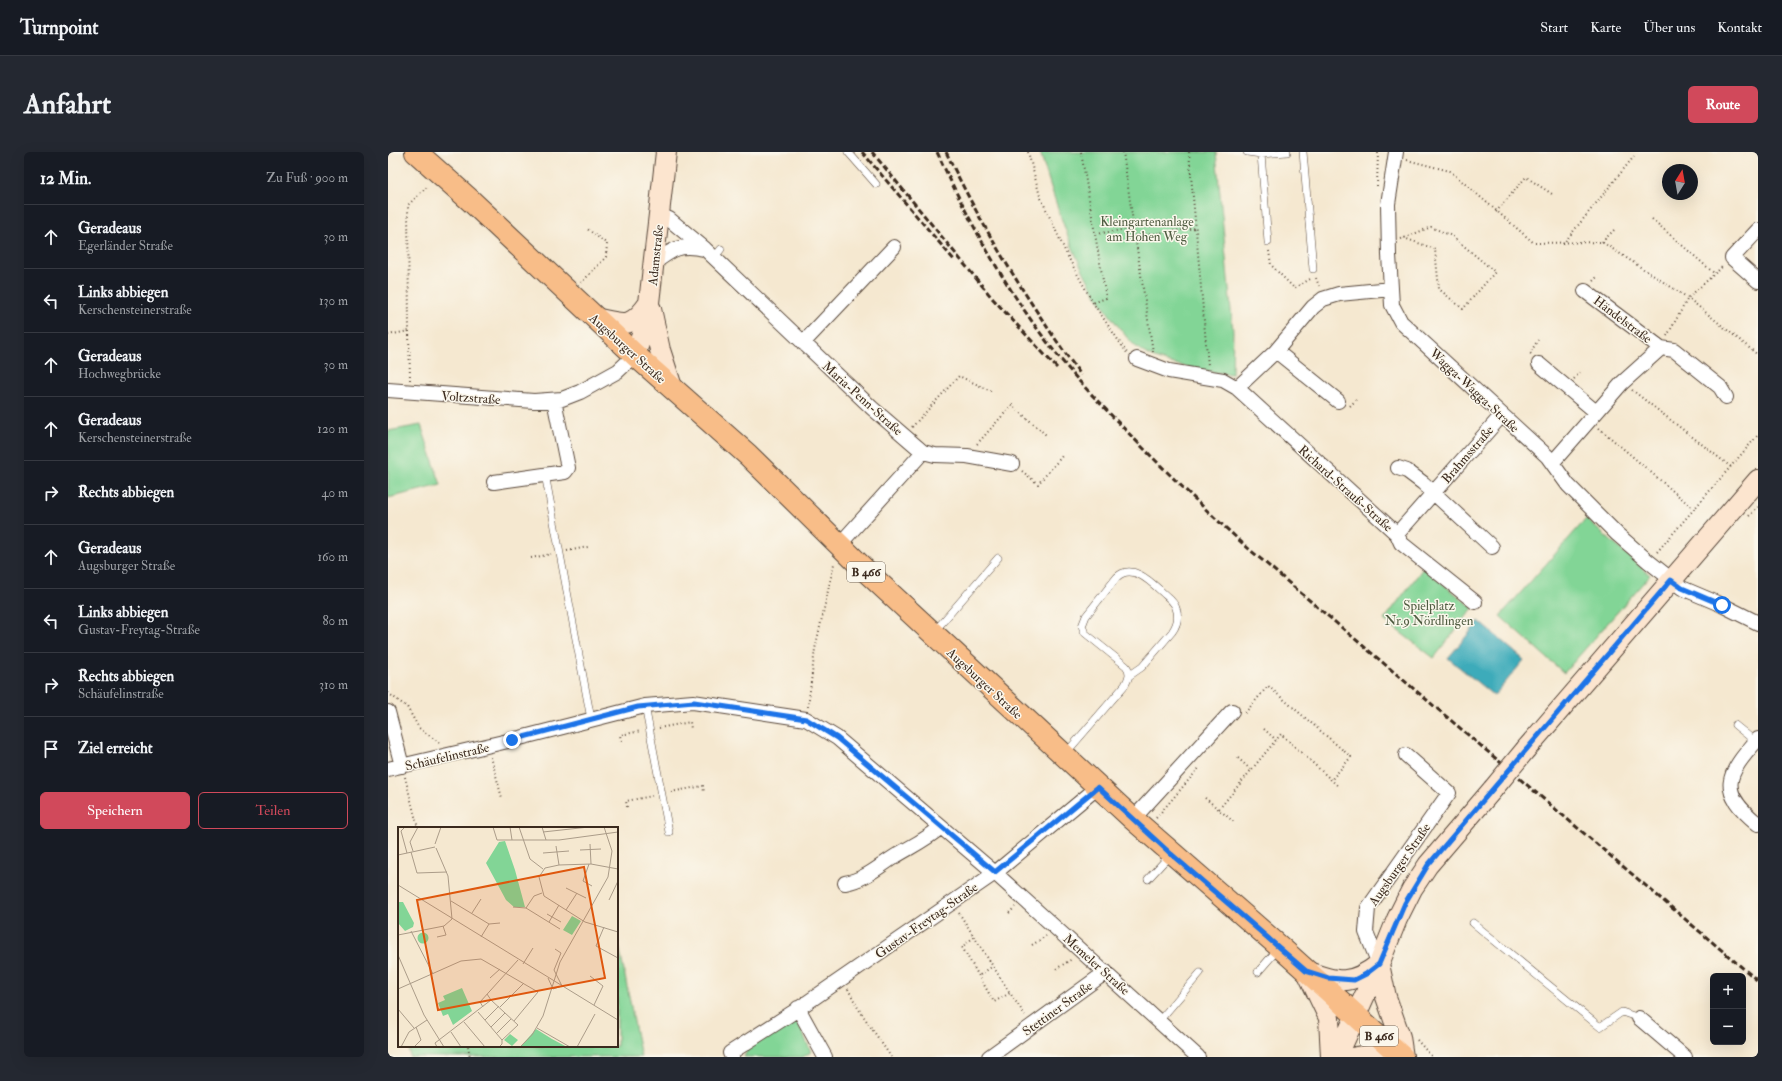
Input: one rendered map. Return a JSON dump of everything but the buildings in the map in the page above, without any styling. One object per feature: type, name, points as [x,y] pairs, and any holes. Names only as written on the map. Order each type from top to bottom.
[{"type":"main road","name":"Augsburger Straße","points":[[428,165],[635,355],[672,386],[748,455],[839,545],[933,634],[1139,825],[1280,947],[1355,1016],[1403,1057]]},
{"type":"street","name":"Adamstraße","points":[[635,355],[646,323],[666,152]]},
{"type":"street","name":"Wagga-Wagga-Straße","points":[[1395,155],[1388,204],[1389,244],[1392,305],[1401,322],[1553,462],[1568,485],[1648,561],[1682,588],[1722,605],[1758,623]]},
{"type":"street","name":"Maria-Penn-Straße","points":[[659,215],[669,219],[713,252],[803,343],[872,408],[923,452]]},
{"type":"street","points":[[1758,230],[1732,258],[1758,281]]},
{"type":"street","points":[[654,263],[678,248],[690,246],[713,252]]},
{"type":"street","points":[[803,343],[894,247]]},
{"type":"street","points":[[1237,388],[1276,351],[1313,307],[1323,299],[1339,294],[1391,289]]},
{"type":"street","name":"Händelstraße","points":[[1585,291],[1661,348],[1674,350],[1720,386],[1726,397]]},
{"type":"street","points":[[595,318],[618,323],[629,323],[641,315],[649,303]]},
{"type":"street","name":"B 466","points":[[649,303],[660,350],[672,386]]},
{"type":"street","name":"Händelstraße","points":[[1553,462],[1622,383],[1661,348]]},
{"type":"street","points":[[1276,351],[1338,401]]},
{"type":"street","name":"Voltzstraße","points":[[388,390],[534,401],[554,400],[580,392],[602,380],[622,368],[635,355]]},
{"type":"street","name":"Richard-Strauß-Straße","points":[[1137,359],[1169,371],[1207,376],[1223,380],[1237,388],[1397,534],[1401,543],[1475,602]]},
{"type":"street","points":[[1539,364],[1593,416]]},
{"type":"street","points":[[494,482],[565,472],[568,468],[554,400]]},
{"type":"street","name":"Brahmsstraße","points":[[1397,534],[1502,415]]},
{"type":"street","points":[[839,545],[923,452],[935,455],[967,456],[1012,464]]},
{"type":"street","name":"Brahmsstraße","points":[[1398,468],[1407,471],[1420,486],[1433,493],[1492,547]]},
{"type":"street","points":[[1337,1057],[1379,964],[1397,919],[1420,876],[1526,749],[1758,480]]},
{"type":"street","name":"Schäufelinstraße","points":[[388,769],[488,746],[645,706],[694,702],[806,719],[837,738],[940,827],[995,872]]},
{"type":"street","points":[[388,712],[402,766]]},
{"type":"street","points":[[1139,825],[1238,713]]},
{"type":"street","points":[[1757,740],[1740,760],[1731,778],[1730,793],[1736,803],[1758,824]]},
{"type":"street","name":"Augsburger Straße","points":[[1379,964],[1366,932],[1368,908],[1449,793],[1406,754]]},
{"type":"street","name":"Gustav-Freytag-Straße","points":[[732,1057],[730,1053],[953,903],[995,872],[1098,787]]},
{"type":"street","points":[[845,883],[856,882],[894,856],[927,839],[940,827]]},
{"type":"street","name":"Memeler Straße","points":[[995,872],[1198,1057]]},
{"type":"street","points":[[1306,971],[1328,978],[1350,980],[1360,977],[1379,964]]},
{"type":"street","points":[[1379,964],[1386,997],[1400,1036],[1403,1057]]},
{"type":"street","points":[[1306,971],[1329,1018],[1331,1057]]},
{"type":"street","name":"Stettiner Straße","points":[[989,1057],[1106,972]]},
{"type":"street","points":[[802,1005],[825,1057]]},
{"type":"street","points":[[1639,1018],[1685,1057]]},
{"type":"street","points":[[1356,1057],[1374,1054],[1399,1057]]},
{"type":"lane","points":[[848,152],[876,184]]},
{"type":"lane","points":[[1247,152],[1261,154],[1287,152]]},
{"type":"lane","points":[[1303,152],[1313,270]]},
{"type":"lane","points":[[1261,154],[1268,242]]},
{"type":"lane","points":[[545,474],[568,604],[591,719]]},
{"type":"lane","points":[[933,634],[998,558]]},
{"type":"lane","points":[[1064,755],[1125,685],[1129,676],[1142,667],[1176,626],[1178,614],[1174,603],[1153,584],[1138,574],[1128,572],[1120,574],[1086,616],[1082,626],[1085,633],[1126,666],[1129,676]]},
{"type":"lane","points":[[645,706],[670,832]]},
{"type":"lane","points":[[1735,725],[1757,740]]},
{"type":"lane","points":[[1148,879],[1171,854]]},
{"type":"lane","points":[[1473,923],[1600,1027],[1622,1012],[1639,1018]]},
{"type":"lane","points":[[1258,972],[1280,947]]},
{"type":"lane","points":[[1160,1021],[1200,973]]},
{"type":"path","points":[[1028,152],[1040,196],[1067,254],[1093,303],[1125,352],[1137,359]]},
{"type":"path","points":[[1081,152],[1106,298],[1093,303]]},
{"type":"path","points":[[1123,152],[1153,354],[1152,365]]},
{"type":"path","points":[[1189,152],[1206,332],[1207,376]]},
{"type":"path","points":[[1564,244],[1636,154]]},
{"type":"path","points":[[1395,155],[1450,172],[1534,243],[1564,244],[1602,242],[1688,298],[1758,355]]},
{"type":"path","points":[[411,392],[408,205],[428,165]]},
{"type":"path","points":[[1496,212],[1526,177],[1552,194]]},
{"type":"path","points":[[1652,219],[1715,274]]},
{"type":"path","points":[[1389,244],[1431,227],[1452,236],[1495,272],[1463,309],[1439,290],[1435,249],[1404,238]]},
{"type":"path","points":[[570,295],[606,257],[607,244],[586,228]]},
{"type":"path","points":[[1096,234],[1134,228]]},
{"type":"path","points":[[1135,236],[1196,228]]},
{"type":"path","points":[[1602,242],[1615,229]]},
{"type":"path","points":[[1268,242],[1271,266],[1294,288],[1315,277],[1323,299]]},
{"type":"path","name":"Händelstraße","points":[[1661,348],[1688,298],[1732,258]]},
{"type":"path","points":[[388,335],[409,331]]},
{"type":"path","points":[[904,435],[959,376],[993,392]]},
{"type":"path","points":[[1622,383],[1731,467]]},
{"type":"path","points":[[967,456],[1012,404],[1046,435]]},
{"type":"path","points":[[1593,416],[1694,510]]},
{"type":"path","points":[[1648,561],[1758,435]]},
{"type":"path","points":[[1012,464],[1038,484],[1063,455]]},
{"type":"path","points":[[806,719],[817,634],[839,545]]},
{"type":"path","points":[[1238,713],[1268,686],[1351,757],[1332,779]]},
{"type":"path","points":[[388,693],[407,707],[418,728],[442,744],[447,756]]},
{"type":"path","points":[[622,741],[620,735],[690,722],[691,729]]},
{"type":"path","points":[[1264,729],[1276,740]]},
{"type":"path","points":[[1219,809],[1281,734],[1339,787]]},
{"type":"path","points":[[488,746],[502,798]]},
{"type":"path","points":[[1238,758],[1251,770]]},
{"type":"path","points":[[1139,825],[1205,761]]},
{"type":"path","points":[[402,766],[418,827]]},
{"type":"path","points":[[627,807],[626,801],[703,786],[704,792]]},
{"type":"path","points":[[1205,798],[1234,822]]},
{"type":"path","points":[[953,903],[1010,993],[1033,1026]]},
{"type":"path","points":[[974,937],[962,947],[980,975],[994,1002],[1010,993]]},
{"type":"path","points":[[1056,969],[1083,951]]},
{"type":"path","points":[[980,975],[993,966]]},
{"type":"path","points":[[842,978],[858,1008],[891,1057]]},
{"type":"path","points":[[468,1047],[470,1057]]},
{"type":"green space","name":"Kleingartenanlage am Hohen Weg","points":[[1040,152],[1216,152],[1233,331],[1232,374],[1189,368],[1166,362],[1148,355],[1128,339],[1103,306],[1080,265],[1062,221]]},
{"type":"green space","points":[[421,425],[441,485],[388,498],[388,431]]},
{"type":"green space","points":[[1586,519],[1650,575],[1564,673],[1500,616]]},
{"type":"green space","name":"Spielplatz Nr.9 Nördlingen","points":[[1423,568],[1473,608],[1434,658],[1384,620]]},
{"type":"green space","points":[[618,941],[641,1057],[410,1057],[408,1047],[618,1047]]},
{"type":"green space","points":[[797,1020],[811,1052],[803,1057],[744,1057],[748,1048]]},
{"type":"water","points":[[1479,621],[1524,660],[1494,696],[1448,658]]},
{"type":"railway","points":[[862,152],[955,261]]},
{"type":"railway","points":[[872,152],[993,299],[1057,368]]},
{"type":"railway","points":[[937,152],[978,234],[993,261],[1026,313],[1075,377],[1147,452],[1249,549],[1758,981]]},
{"type":"railway","points":[[946,152],[976,210],[1008,266],[1043,321],[1081,375]]},
{"type":"route","points":[[512,740],[638,707],[694,702],[806,719],[818,724],[837,738],[940,827],[995,872],[1098,787],[1171,854],[1306,971],[1337,980],[1354,980],[1366,974],[1379,964],[1397,919],[1412,889],[1428,865],[1671,580],[1682,588],[1722,605]]}]
